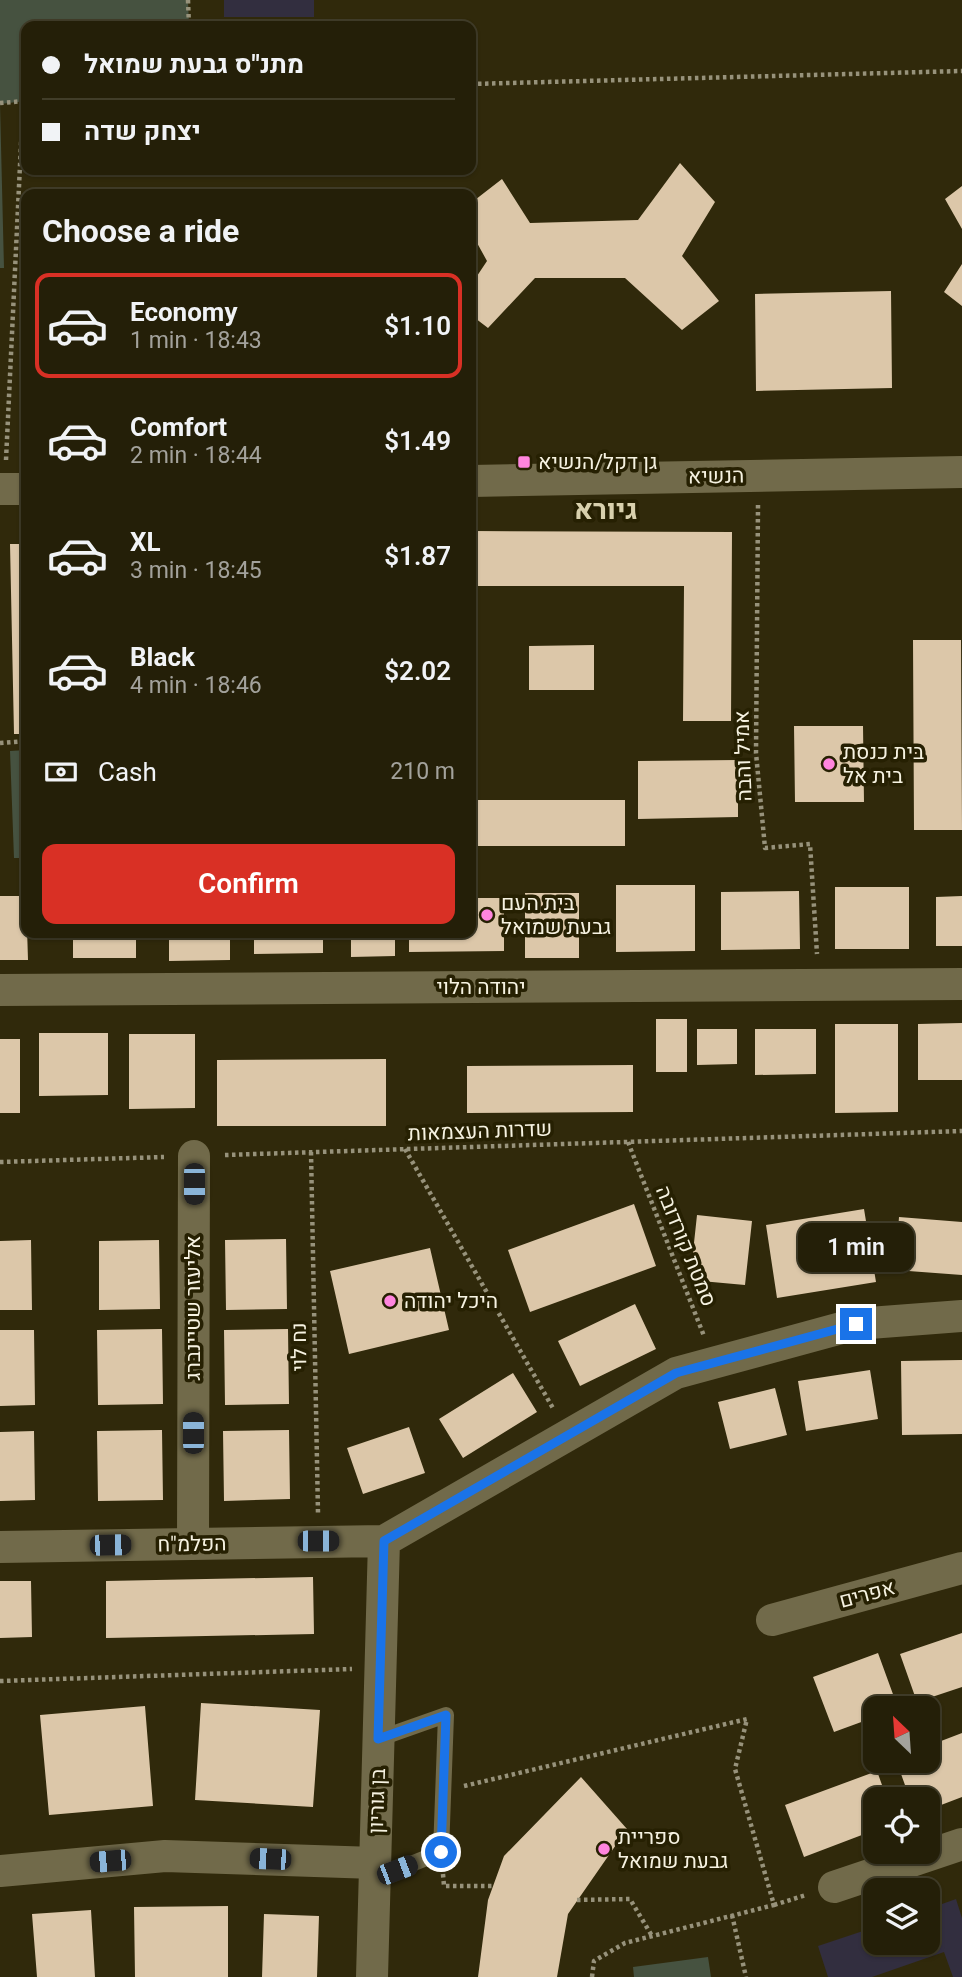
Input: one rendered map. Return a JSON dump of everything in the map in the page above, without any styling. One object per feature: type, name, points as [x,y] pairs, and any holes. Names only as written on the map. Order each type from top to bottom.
[{"type":"street","name":"הנשיא","points":[[476,481],[962,472]]},
{"type":"street","name":"יהודה הלוי","points":[[0,990],[962,984]]},
{"type":"street","name":"אליעזר שטיינברג","points":[[192,1544],[194,1156]]},
{"type":"street","points":[[384,1541],[676,1373],[856,1324],[962,1316]]},
{"type":"street","name":"הפלמ\"ח","points":[[0,1547],[384,1541]]},
{"type":"street","name":"בן גוריון","points":[[372,1977],[384,1541]]},
{"type":"street","name":"אפרים","points":[[772,1619],[962,1568]]},
{"type":"street","points":[[834,1887],[962,1844]]},
{"type":"street","points":[[0,1871],[164,1856],[375,1871]]},
{"type":"lane","points":[[375,1871],[441,1852],[446,1715],[378,1739]]},
{"type":"path","points":[[188,0],[189,21]]},
{"type":"path","points":[[476,84],[962,71]]},
{"type":"path","points":[[0,103],[21,102]]},
{"type":"path","points":[[10,489],[21,205]]},
{"type":"path","name":"אמיל והבה","points":[[759,476],[756,753],[765,848],[810,845],[819,985]]},
{"type":"path","points":[[0,743],[21,741]]},
{"type":"path","name":"שדרות העצמאות","points":[[0,1162],[962,1131]]},
{"type":"path","name":"סמטת קורדובה","points":[[628,1142],[715,1363]]},
{"type":"path","points":[[405,1149],[568,1435]]},
{"type":"path","name":"נח לוי","points":[[311,1152],[318,1541]]},
{"type":"path","points":[[0,1681],[380,1668]]},
{"type":"path","points":[[443,1791],[747,1720],[735,1769],[774,1905],[625,1943],[594,1961],[592,1977]]},
{"type":"path","points":[[441,1852],[444,1886],[493,1886]]},
{"type":"path","points":[[577,1900],[630,1899],[652,1936]]},
{"type":"path","points":[[732,1915],[746,1977]]},
{"type":"shaded area","points":[[224,0],[314,0],[314,17],[224,17]]},
{"type":"shaded area","points":[[956,1899],[962,1918],[962,1977],[953,1977],[944,1952],[940,1953],[940,1905]]},
{"type":"shaded area","points":[[863,1931],[863,1955],[935,1955],[872,1977],[828,1977],[818,1946]]},
{"type":"green space","points":[[0,0],[188,0],[189,21],[21,21],[21,102],[0,104]]},
{"type":"green space","points":[[0,104],[4,268],[0,268]]},
{"type":"green space","points":[[21,750],[21,858],[14,858],[10,751]]},
{"type":"green space","points":[[708,1957],[711,1977],[634,1977],[633,1967]]},
{"type":"building","points":[[680,163],[715,202],[682,256],[719,301],[682,330],[625,278],[535,278],[488,328],[476,319],[476,278],[487,261],[476,241],[476,199],[502,179],[530,223],[638,220]]},
{"type":"building","points":[[962,186],[962,229],[945,199]]},
{"type":"building","points":[[962,264],[962,306],[944,292]]},
{"type":"building","points":[[891,291],[892,388],[756,391],[755,294]]},
{"type":"building","points":[[476,531],[732,532],[731,721],[683,721],[684,586],[476,586]]},
{"type":"building","points":[[10,544],[21,544],[21,734],[14,734]]},
{"type":"building","points":[[913,640],[961,640],[962,830],[914,830]]},
{"type":"building","points":[[594,645],[594,690],[529,690],[529,646]]},
{"type":"building","name":"בית כנסת בית אל","points":[[794,726],[863,726],[864,802],[795,802]]},
{"type":"building","points":[[738,760],[738,817],[638,819],[638,761]]},
{"type":"building","points":[[476,800],[625,800],[625,846],[476,846]]},
{"type":"building","points":[[616,885],[695,885],[695,951],[616,952]]},
{"type":"building","points":[[835,887],[909,887],[909,949],[835,949]]},
{"type":"building","points":[[799,891],[800,949],[721,950],[721,892]]},
{"type":"building","points":[[525,893],[579,893],[579,958],[525,958]]},
{"type":"building","points":[[0,896],[21,896],[21,938],[27,938],[28,960],[0,960]]},
{"type":"building","points":[[962,896],[962,946],[936,946],[936,897]]},
{"type":"building","name":"בית העם גבעת שמואל","points":[[476,898],[504,898],[504,951],[409,952],[409,938],[476,938]]},
{"type":"building","points":[[73,938],[136,938],[136,958],[73,958]]},
{"type":"building","points":[[169,938],[230,938],[230,960],[169,961]]},
{"type":"building","points":[[254,938],[323,938],[323,953],[254,954]]},
{"type":"building","points":[[351,938],[395,938],[395,956],[351,957]]},
{"type":"building","points":[[656,1019],[687,1019],[687,1072],[656,1072]]},
{"type":"building","points":[[962,1023],[962,1080],[918,1080],[918,1024]]},
{"type":"building","points":[[835,1024],[898,1024],[898,1112],[835,1113]]},
{"type":"building","points":[[697,1029],[737,1029],[737,1064],[697,1065]]},
{"type":"building","points":[[755,1029],[816,1029],[816,1074],[755,1075]]},
{"type":"building","points":[[39,1033],[108,1033],[108,1095],[39,1096]]},
{"type":"building","points":[[129,1034],[195,1034],[195,1108],[129,1109]]},
{"type":"building","points":[[0,1039],[20,1039],[20,1113],[0,1113]]},
{"type":"building","points":[[386,1059],[386,1126],[217,1126],[217,1060]]},
{"type":"building","points":[[633,1065],[633,1112],[467,1113],[467,1066]]},
{"type":"building","points":[[634,1204],[656,1266],[530,1312],[508,1250]]},
{"type":"building","points":[[864,1209],[876,1282],[777,1298],[766,1225]]},
{"type":"building","points":[[697,1215],[752,1221],[745,1285],[690,1280]]},
{"type":"building","points":[[899,1217],[962,1222],[962,1275],[895,1270]]},
{"type":"building","points":[[286,1239],[287,1309],[226,1310],[225,1240]]},
{"type":"building","points":[[31,1240],[32,1310],[0,1310],[0,1241]]},
{"type":"building","points":[[159,1240],[160,1309],[99,1310],[99,1241]]},
{"type":"building","name":"היכל יהודה","points":[[430,1248],[449,1330],[349,1354],[330,1271]]},
{"type":"building","points":[[635,1304],[656,1349],[580,1386],[558,1341]]},
{"type":"building","points":[[162,1329],[163,1404],[98,1405],[97,1330]]},
{"type":"building","points":[[288,1329],[289,1404],[225,1405],[224,1330]]},
{"type":"building","points":[[0,1330],[34,1330],[35,1405],[0,1406]]},
{"type":"building","points":[[962,1360],[962,1434],[902,1435],[901,1361]]},
{"type":"building","points":[[870,1370],[878,1419],[806,1431],[798,1381]]},
{"type":"building","points":[[513,1373],[537,1412],[463,1458],[439,1419]]},
{"type":"building","points":[[775,1388],[787,1435],[730,1449],[718,1402]]},
{"type":"building","points":[[409,1427],[425,1473],[363,1494],[347,1448]]},
{"type":"building","points":[[162,1430],[163,1500],[98,1501],[97,1431]]},
{"type":"building","points":[[289,1430],[290,1499],[224,1501],[223,1431]]},
{"type":"building","points":[[34,1431],[35,1500],[0,1501],[0,1432]]},
{"type":"building","points":[[313,1577],[314,1634],[106,1638],[106,1581]]},
{"type":"building","points":[[0,1581],[31,1581],[32,1637],[0,1638]]},
{"type":"building","points":[[962,1633],[962,1687],[935,1696],[915,1696],[900,1654]]},
{"type":"building","points":[[878,1653],[894,1696],[863,1696],[863,1721],[834,1732],[813,1677]]},
{"type":"building","points":[[201,1703],[320,1710],[313,1807],[195,1800]]},
{"type":"building","points":[[145,1706],[153,1806],[49,1815],[40,1715]]},
{"type":"building","points":[[962,1733],[962,1797],[940,1805],[940,1787],[906,1787],[901,1773],[940,1773],[940,1741]]},
{"type":"building","points":[[872,1773],[878,1773],[883,1787],[863,1787],[863,1835],[804,1857],[785,1805]]},
{"type":"building","points":[[581,1777],[627,1829],[568,1914],[557,1977],[478,1977],[488,1900],[504,1856]]},
{"type":"building","points":[[228,1906],[228,1977],[135,1977],[134,1907]]},
{"type":"building","points":[[91,1910],[95,1977],[37,1977],[32,1914]]},
{"type":"building","points":[[264,1914],[319,1916],[317,1977],[262,1977]]},
{"type":"place","name":"גן דקל/הנשיא","points":[[524,462]]},
{"type":"place","name":"בית כנסת בית אל","points":[[829,764]]},
{"type":"place","name":"בית העם גבעת שמואל","points":[[487,915]]},
{"type":"place","name":"היכל יהודה","points":[[390,1301]]},
{"type":"place","name":"ספריית גבעת שמואל","points":[[604,1849]]},
{"type":"district","name":"גיורא","points":[[606,509]]},
{"type":"route","points":[[441,1852],[446,1715],[378,1739],[384,1541],[676,1373],[856,1324]]}]
